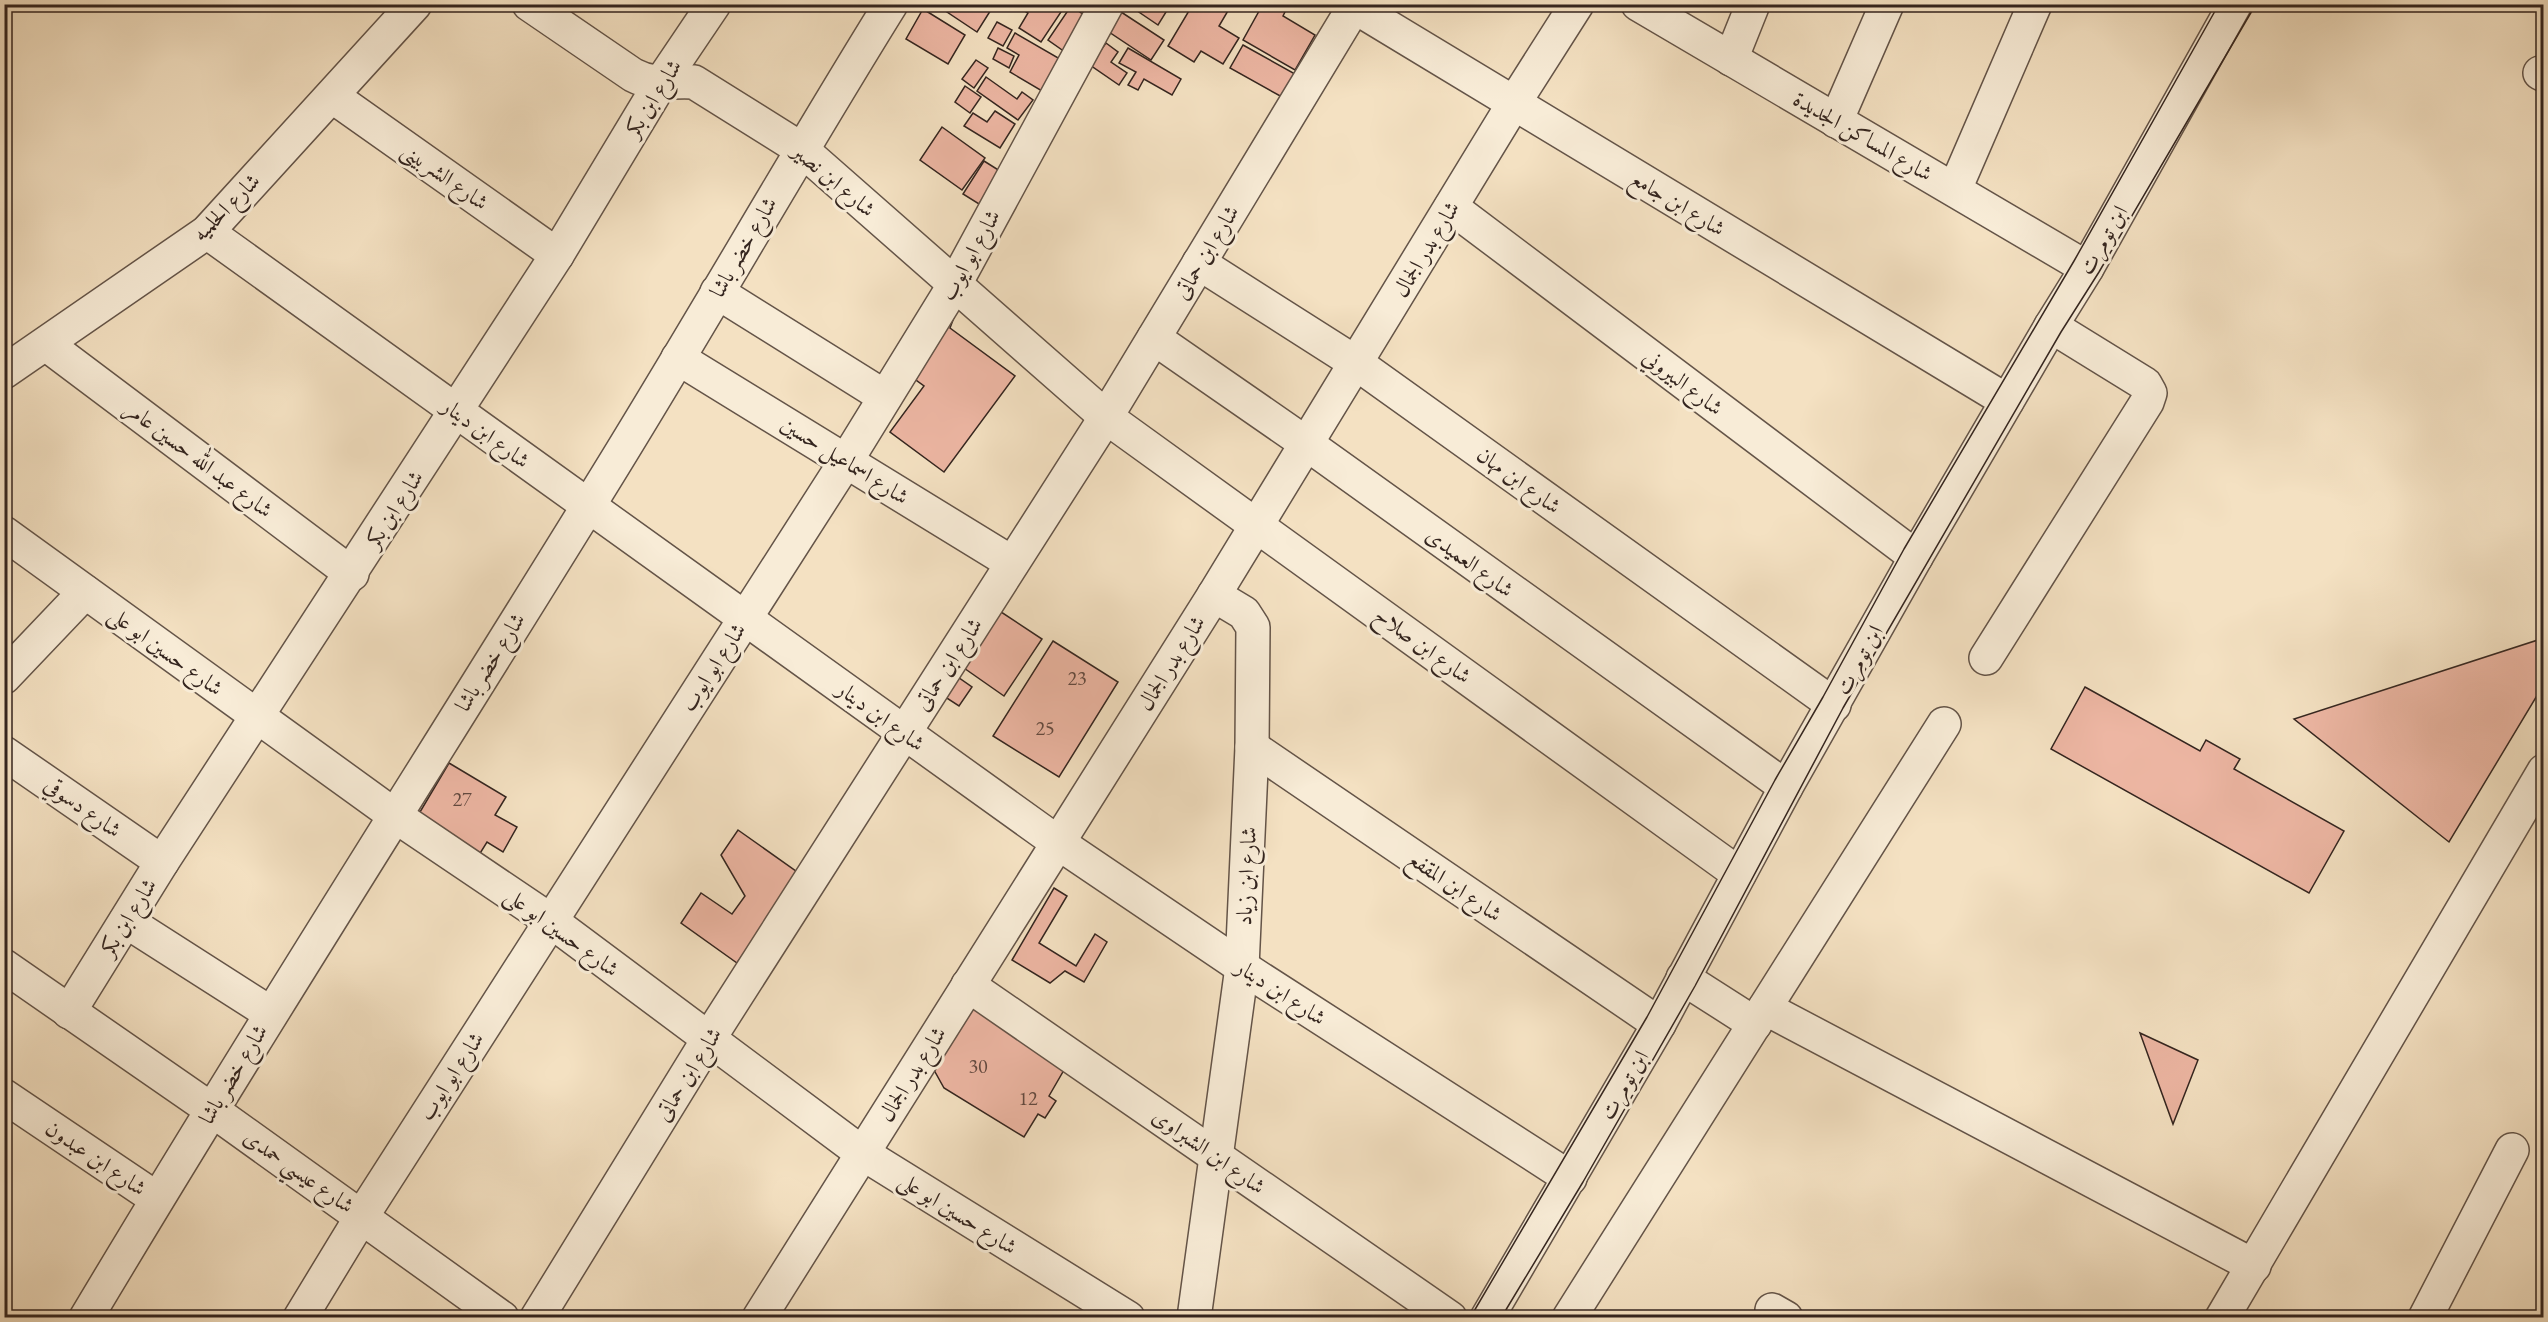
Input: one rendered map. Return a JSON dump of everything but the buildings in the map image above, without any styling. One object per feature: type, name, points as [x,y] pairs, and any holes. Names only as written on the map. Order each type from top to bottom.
[{"type":"street","name":"شارع الحلميه","points":[[4,372],[207,232],[414,4]]},
{"type":"street","name":"شارع ابن نصير","points":[[529,4],[646,82],[660,84],[678,81],[694,82],[801,149],[1106,417]]},
{"type":"street","name":"شارع ابن بكر","points":[[69,1012],[162,862],[457,412],[557,255],[660,84],[714,4]]},
{"type":"street","name":"شارع خضر باشا","points":[[86,1317],[270,1012],[589,506],[801,149],[891,4]]},
{"type":"street","name":"شارع ابو ايوب","points":[[300,1317],[550,921],[846,461],[955,284],[1107,4]]},
{"type":"street","name":"شارع بدر الجمال","points":[[768,1314],[862,1153],[1257,526],[1577,4]]},
{"type":"street","name":"شارع المساكن الجديدة","points":[[1638,4],[2087,268]]},
{"type":"street","points":[[1731,59],[1753,4]]},
{"type":"street","points":[[1836,121],[1887,4]]},
{"type":"street","points":[[1955,189],[2035,4]]},
{"type":"street","name":"ابن تومرت","points":[[1487,1317],[1659,1024],[1786,787],[1916,556],[2087,268],[2235,4]]},
{"type":"street","name":"شارع ابن جامع","points":[[1352,6],[2007,401]]},
{"type":"street","name":"شارع ابن حماتى","points":[[537,1317],[708,1040],[1106,417],[1352,6]]},
{"type":"street","name":"شارع الشربينى","points":[[332,96],[557,255]]},
{"type":"street","name":"شارع البيروني","points":[[1451,207],[1916,556]]},
{"type":"street","name":"شارع ابن دينار","points":[[207,232],[1057,842],[1242,967],[1570,1178]]},
{"type":"street","name":"شارع ابن مهان","points":[[1199,263],[1356,363],[1834,705]]},
{"type":"street","points":[[717,292],[885,397]]},
{"type":"street","points":[[1986,658],[2147,402],[2150,393],[2145,384],[2051,326]]},
{"type":"street","name":"شارع العميدى","points":[[1154,338],[1307,444],[1786,787]]},
{"type":"street","name":"شارع عبد الله حسين عامر","points":[[46,344],[352,574]]},
{"type":"street","name":"شارع اسماعيل حسين","points":[[678,358],[1012,563]]},
{"type":"street","name":"شارع ابن صلاح","points":[[1106,417],[1739,874]]},
{"type":"street","name":"شارع حسين ابو على","points":[[4,533],[394,815],[550,921],[862,1153],[1128,1317]]},
{"type":"street","points":[[4,677],[85,592]]},
{"type":"street","name":"شارع ابن زياد","points":[[1194,1317],[1242,967],[1252,747],[1253,627],[1244,613],[1214,595]]},
{"type":"street","points":[[1569,1317],[1944,724]]},
{"type":"street","name":"شارع ابن المقفع","points":[[1252,747],[1659,1024]]},
{"type":"street","name":"شارع دسوقي","points":[[4,753],[162,862]]},
{"type":"street","points":[[2222,1317],[2544,771]]},
{"type":"street","points":[[126,921],[270,1012]]},
{"type":"street","name":"شارع عيسي حمدى","points":[[4,966],[212,1110],[502,1317]]},
{"type":"street","points":[[1683,978],[2254,1266]]},
{"type":"street","name":"شارع ابن الشبراوى","points":[[968,985],[1450,1317]]},
{"type":"street","name":"شارع ابن عبدون","points":[[4,1096],[157,1199]]},
{"type":"street","points":[[2425,1317],[2512,1150]]},
{"type":"tram line","points":[[1470,1318],[1647,1017],[1775,780],[1904,549],[2074,261],[2219,4]]},
{"type":"tram line","points":[[1501,1318],[1583,1182],[1695,986],[1843,708],[2061,332],[2099,272],[2256,4]]}]
